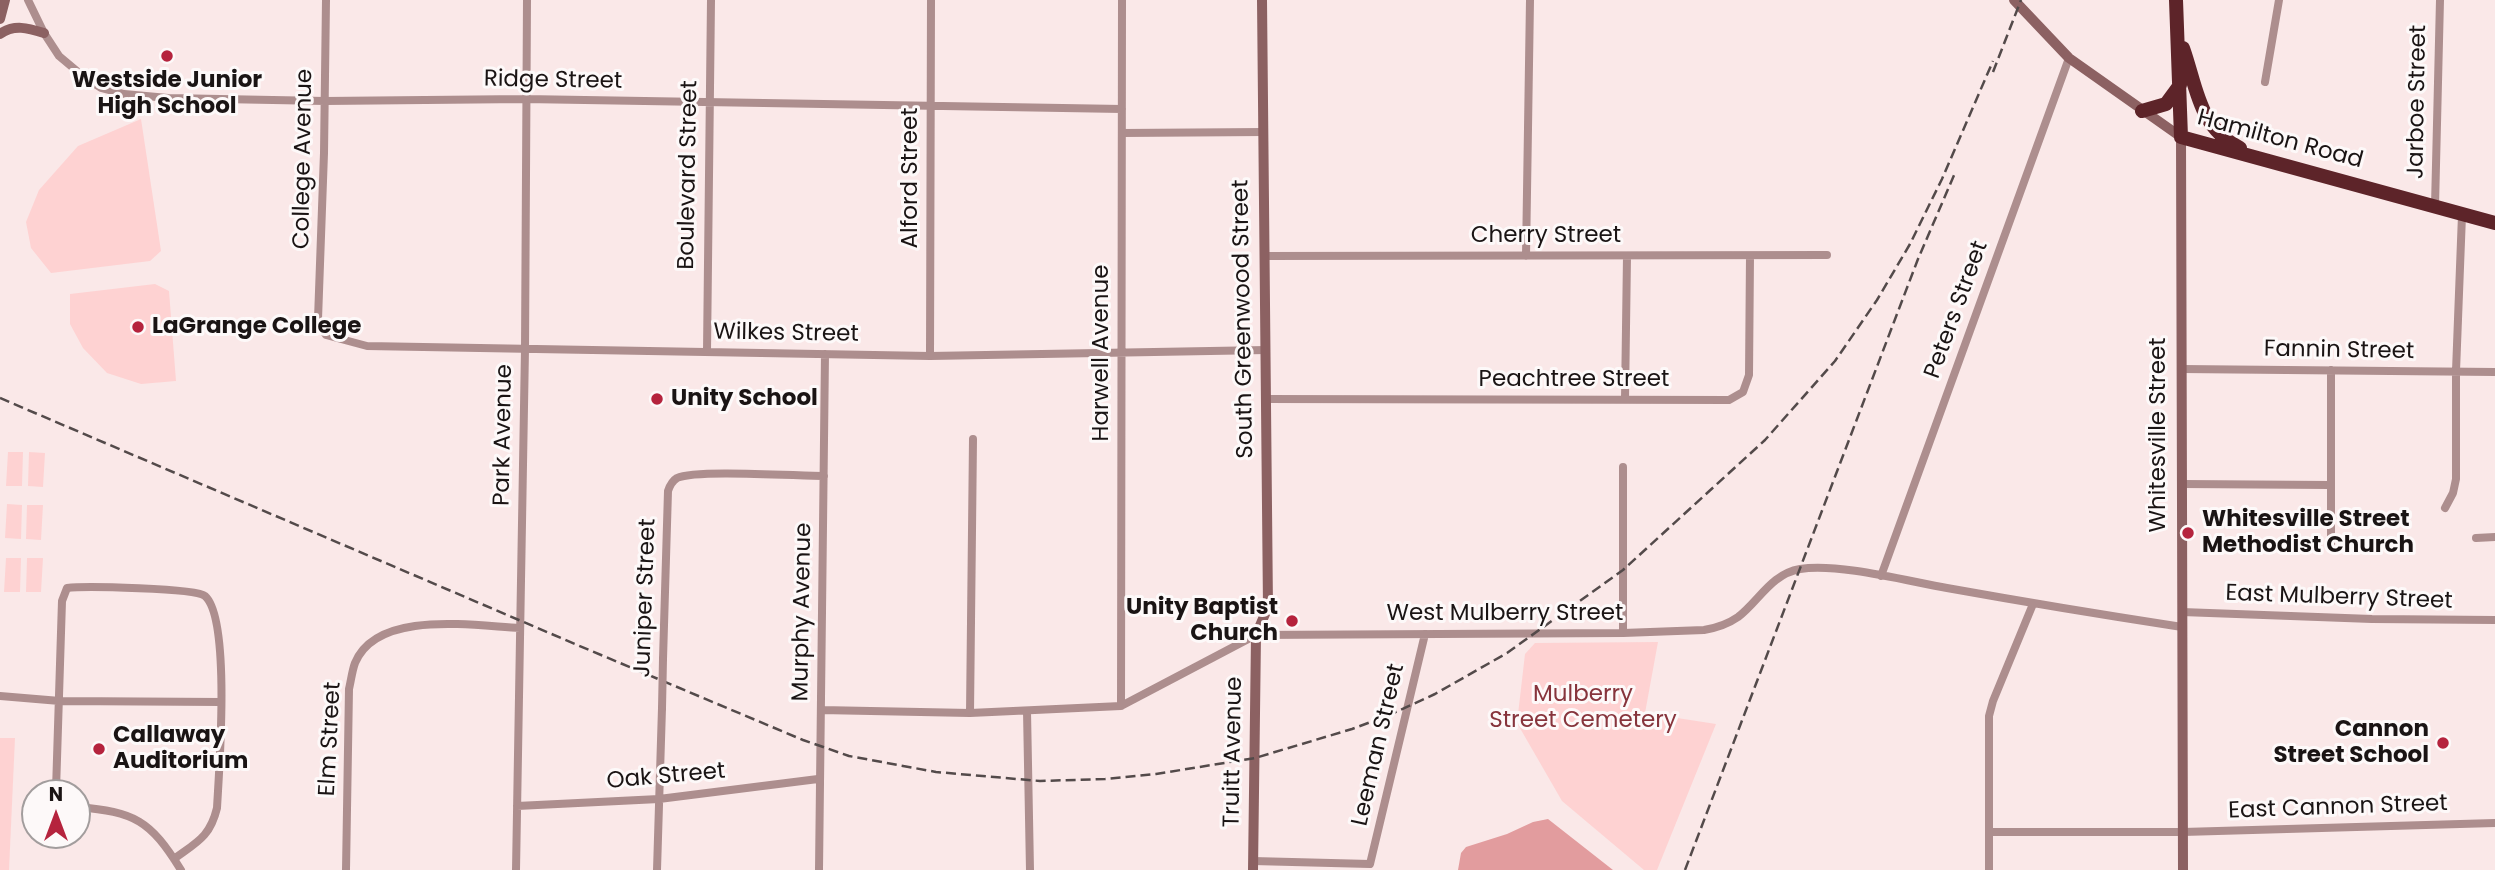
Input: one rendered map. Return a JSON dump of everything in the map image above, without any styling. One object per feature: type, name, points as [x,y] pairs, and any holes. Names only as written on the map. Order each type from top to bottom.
[{"type":"highway","name":"Whitesville Street","points":[[2176,0],[2182,137]]},
{"type":"highway","points":[[2178,33],[2191,71],[2193,87],[2212,125],[2221,136],[2260,158]]},
{"type":"highway","points":[[2142,111],[2166,104],[2180,85]]},
{"type":"highway","name":"Hamilton Road","points":[[2182,137],[2495,223]]},
{"type":"street","points":[[0,19],[5,0]]},
{"type":"street","name":"Ridge Street","points":[[28,0],[44,33],[60,56],[101,88],[124,94],[168,98],[325,101],[525,99],[1122,109]]},
{"type":"street","name":"College Avenue","points":[[318,319],[326,0]]},
{"type":"street","name":"Park Avenue","points":[[516,870],[525,349],[527,0]]},
{"type":"street","name":"Boulevard Street","points":[[707,351],[711,0]]},
{"type":"street","name":"Alford Street","points":[[930,356],[931,0]]},
{"type":"street","name":"Harwell Avenue","points":[[1121,706],[1122,0]]},
{"type":"street","name":"South Greenwood Street","points":[[1256,635],[1268,607],[1262,0]]},
{"type":"street","points":[[1526,256],[1530,0]]},
{"type":"street","name":"Hamilton Road","points":[[2014,0],[2068,58],[2182,137]]},
{"type":"street","points":[[2265,82],[2279,0]]},
{"type":"street","name":"Jarboe Street","points":[[2435,205],[2440,0]]},
{"type":"street","points":[[0,34],[15,27],[44,33]]},
{"type":"street","name":"Peters Street","points":[[1881,576],[2068,58]]},
{"type":"street","points":[[1122,133],[1264,132]]},
{"type":"street","name":"Whitesville Street","points":[[2182,137],[2183,870]]},
{"type":"street","points":[[2445,508],[2453,493],[2456,479],[2456,371],[2462,215]]},
{"type":"street","name":"Cherry Street","points":[[1265,256],[1827,255]]},
{"type":"street","points":[[1625,399],[1627,256]]},
{"type":"street","name":"Peachtree Street","points":[[1266,399],[1728,400],[1743,392],[1749,375],[1750,256]]},
{"type":"street","name":"Wilkes Street","points":[[318,319],[326,335],[367,346],[930,356],[1266,351]]},
{"type":"street","name":"Murphy Avenue","points":[[819,870],[825,354]]},
{"type":"street","name":"Fannin Street","points":[[2182,369],[2495,372]]},
{"type":"street","points":[[2331,370],[2331,543]]},
{"type":"street","points":[[970,713],[973,439]]},
{"type":"street","points":[[1623,467],[1623,633]]},
{"type":"street","name":"Juniper Street","points":[[657,870],[668,491],[671,482],[678,477],[700,474],[824,476]]},
{"type":"street","points":[[2182,484],[2329,485]]},
{"type":"street","points":[[2476,538],[2495,537]]},
{"type":"street","name":"West Mulberry Street","points":[[821,710],[970,713],[1121,706],[1256,635],[1623,633],[1717,627],[1740,616],[1764,589],[1781,576],[1798,569],[1833,569],[1881,576],[2033,604],[2182,627]]},
{"type":"street","points":[[56,779],[62,601],[67,587],[182,591],[207,597],[221,648],[218,808],[212,826],[202,838],[174,859]]},
{"type":"street","points":[[1989,870],[1989,716],[2033,604]]},
{"type":"street","name":"East Mulberry Street","points":[[2182,612],[2372,619],[2495,620]]},
{"type":"street","name":"Elm Street","points":[[346,870],[349,689],[356,662],[368,646],[385,632],[404,627],[440,625],[520,628]]},
{"type":"street","name":"Leeman Street","points":[[1253,866],[1370,864],[1425,634]]},
{"type":"street","name":"Truitt Avenue","points":[[1253,866],[1256,635]]},
{"type":"street","points":[[0,696],[60,701],[221,702]]},
{"type":"street","points":[[1027,711],[1030,870]]},
{"type":"street","name":"Oak Street","points":[[517,806],[659,799],[818,779]]},
{"type":"street","points":[[91,809],[132,816],[152,829],[181,870]]},
{"type":"street","name":"East Cannon Street","points":[[1990,832],[2183,832],[2495,822]]},
{"type":"green space","points":[[141,119],[161,251],[150,261],[51,273],[31,248],[26,222],[39,190],[78,146]]},
{"type":"green space","points":[[155,284],[169,291],[176,381],[141,384],[107,373],[83,348],[70,324],[70,294]]},
{"type":"green space","points":[[8,452],[23,452],[22,486],[6,486]]},
{"type":"green space","points":[[29,452],[45,453],[43,487],[28,486]]},
{"type":"green space","points":[[7,504],[22,505],[21,539],[5,538]]},
{"type":"green space","points":[[27,505],[43,505],[41,540],[26,539]]},
{"type":"green space","points":[[6,558],[21,558],[20,592],[4,592]]},
{"type":"green space","points":[[27,558],[43,558],[41,592],[26,592]]},
{"type":"green space","name":"Mulberry Street Cemetery","points":[[1658,642],[1645,713],[1716,724],[1657,870],[1644,870],[1562,801],[1517,723],[1525,654],[1535,643]]},
{"type":"green space","points":[[0,738],[15,738],[9,870],[0,870]]},
{"type":"shaded area","points":[[1548,819],[1613,870],[1458,870],[1461,853],[1466,847]]},
{"type":"railway","points":[[1993,72],[2021,0]]},
{"type":"railway","points":[[0,398],[575,644],[803,740],[849,756],[936,772],[1040,781],[1156,774],[1255,758],[1387,716],[1435,694],[1507,653],[1623,570],[1765,440],[1835,361],[1877,300],[1910,244],[1942,179],[1993,61]]},
{"type":"railway","points":[[1685,870],[1918,259],[1955,173]]},
{"type":"place","name":"Westside Junior High School","points":[[167,56]]},
{"type":"place","name":"LaGrange College","points":[[138,327]]},
{"type":"place","name":"Unity School","points":[[657,399]]},
{"type":"place","name":"Whitesville Street Methodist Church","points":[[2188,533]]},
{"type":"place","name":"Unity Baptist Church","points":[[1292,621]]},
{"type":"place","name":"Cannon Street School","points":[[2443,743]]},
{"type":"place","name":"Callaway Auditorium","points":[[99,749]]}]
